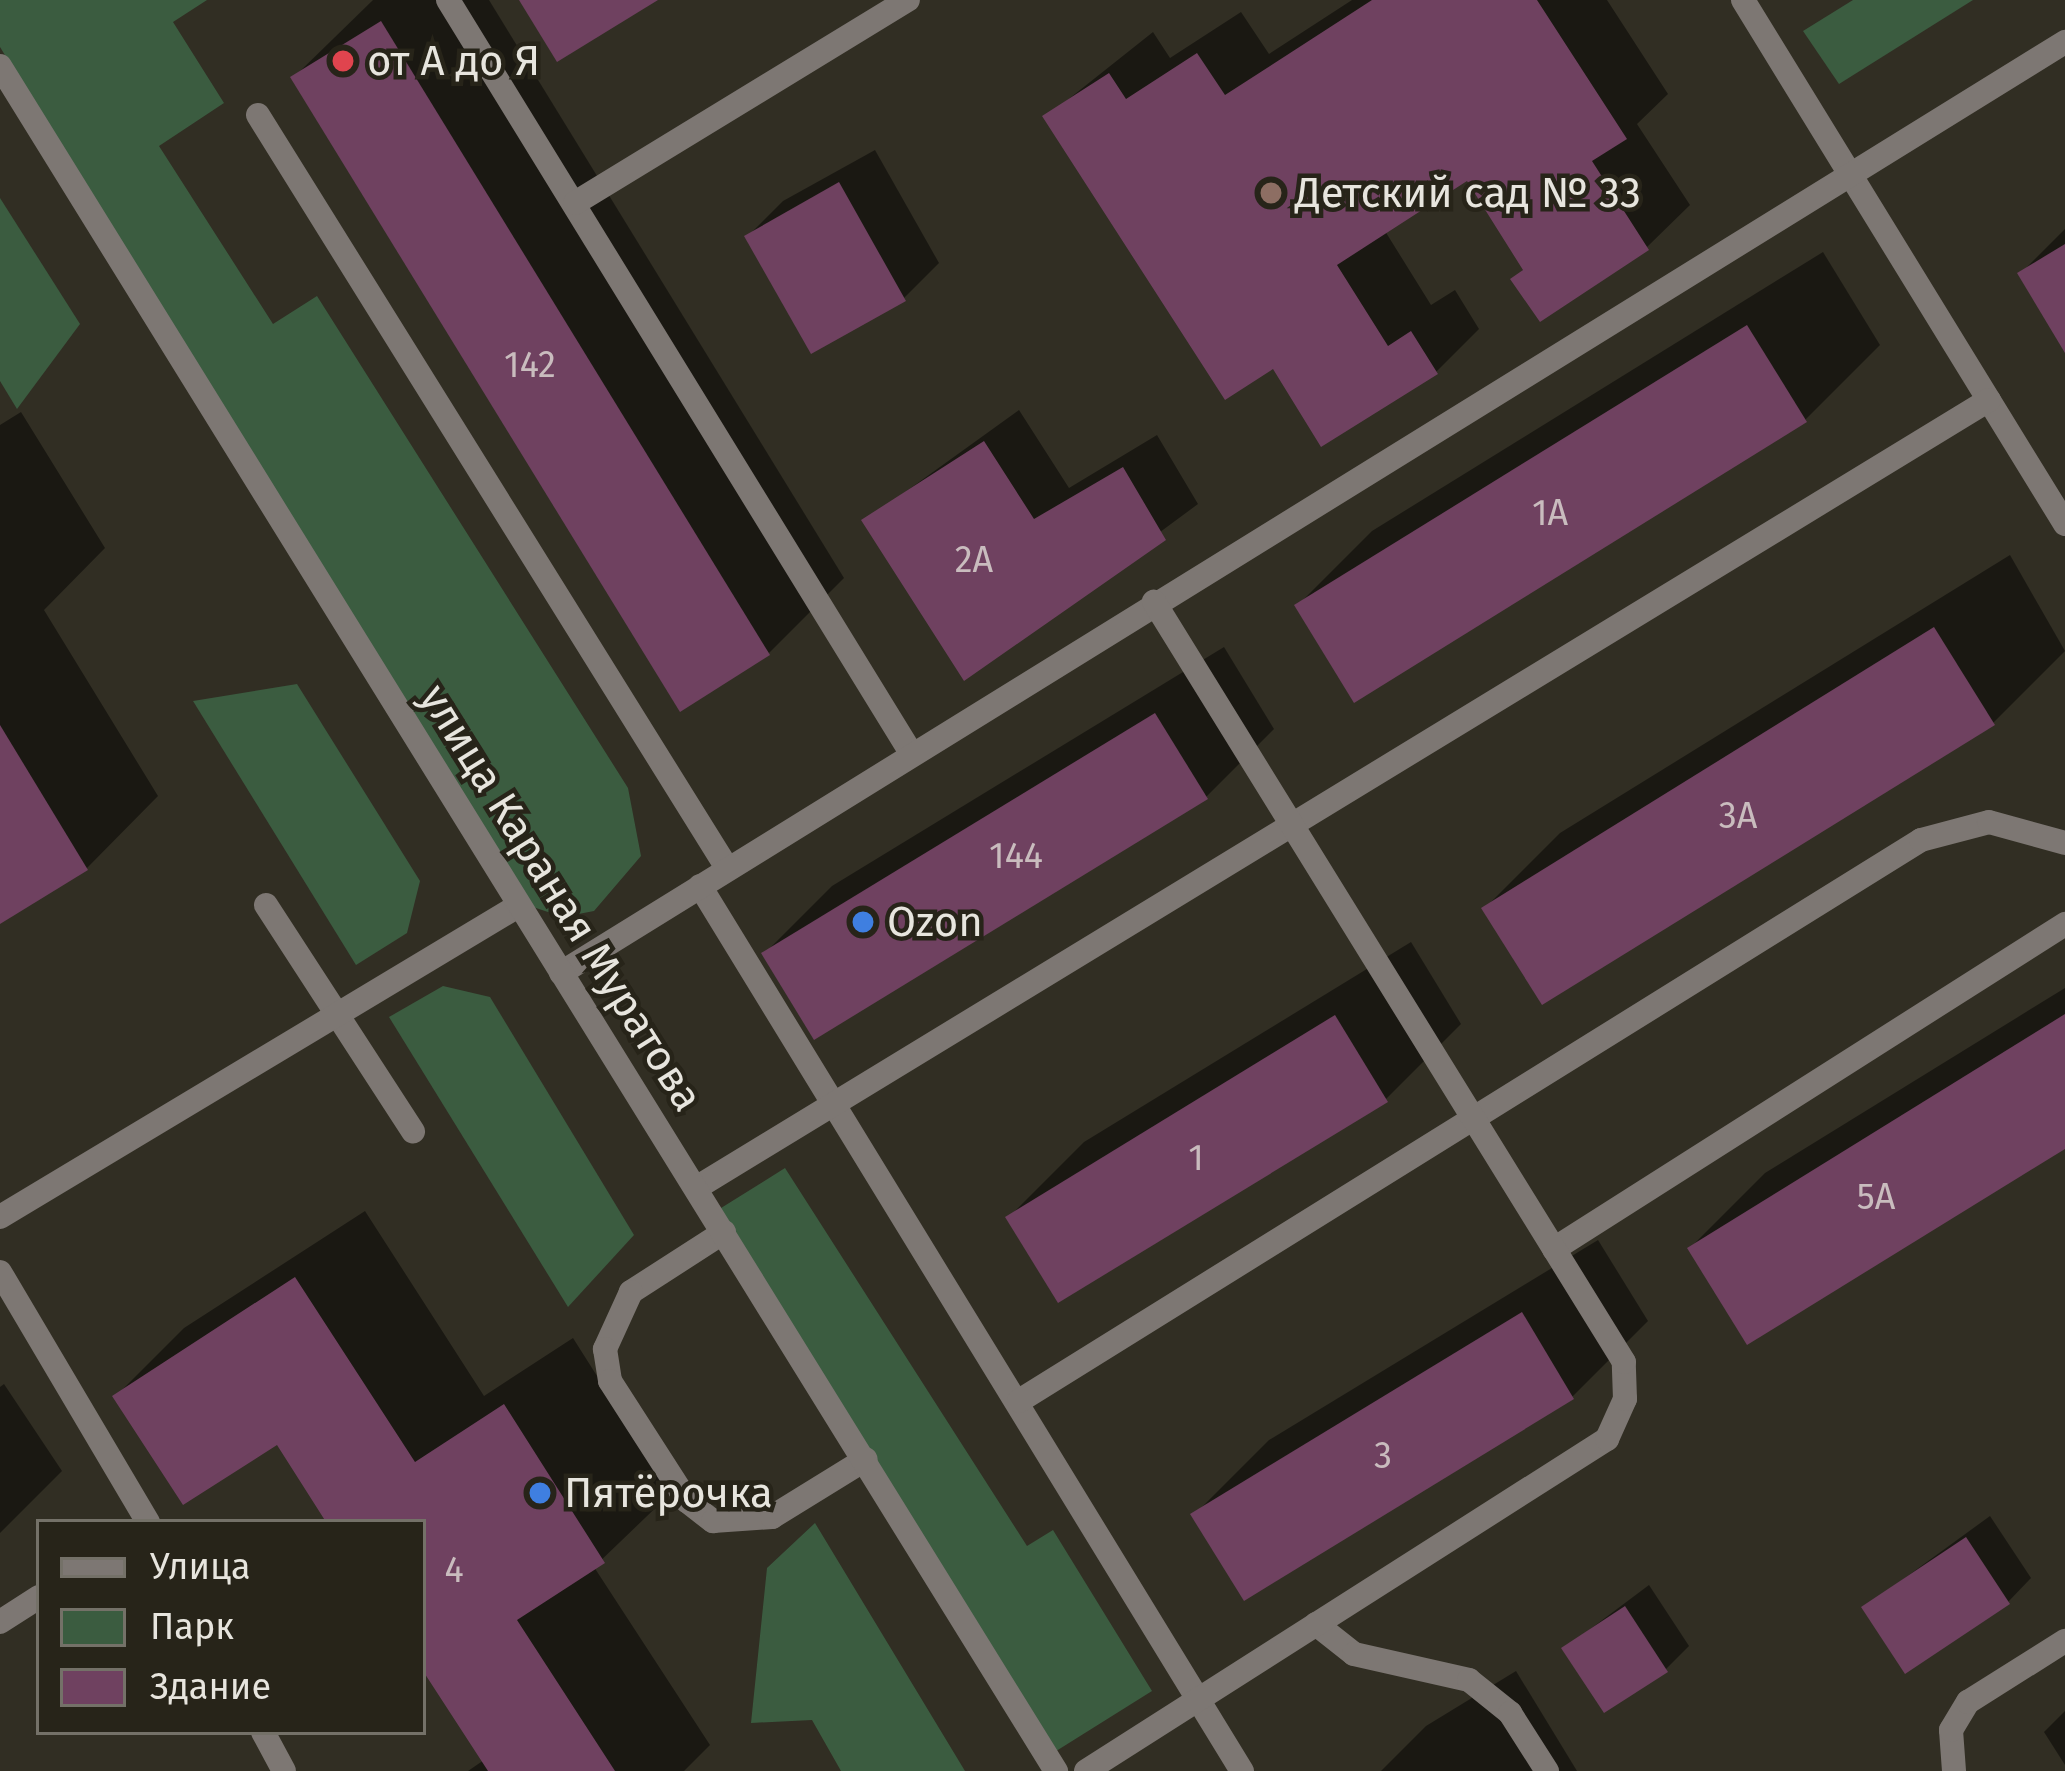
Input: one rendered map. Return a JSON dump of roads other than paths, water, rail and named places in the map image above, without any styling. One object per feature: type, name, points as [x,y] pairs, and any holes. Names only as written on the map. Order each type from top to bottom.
[{"type":"street","points":[[448,0],[911,752]]},
{"type":"street","points":[[575,202],[908,0]]},
{"type":"street","points":[[1743,0],[2065,524]]},
{"type":"street","points":[[561,973],[1847,171],[2065,42]]},
{"type":"street","name":"улица Караная Муратова","points":[[0,66],[1055,1771]]},
{"type":"street","points":[[258,116],[727,868]]},
{"type":"street","points":[[697,1188],[834,1100],[1989,400]]},
{"type":"street","points":[[1086,1771],[1607,1439],[1624,1399],[1624,1362],[1154,602]]},
{"type":"street","points":[[1019,1401],[1921,841],[1989,822],[2065,843]]},
{"type":"street","points":[[700,886],[1241,1771]]},
{"type":"street","points":[[266,905],[413,1131]]},
{"type":"street","points":[[0,1217],[518,906]]},
{"type":"street","points":[[1554,1249],[2065,924]]},
{"type":"street","points":[[724,1232],[631,1292],[605,1349],[610,1381],[687,1501],[713,1521],[772,1517],[866,1459]]},
{"type":"street","points":[[0,1272],[146,1519]]},
{"type":"street","points":[[0,1622],[36,1599]]},
{"type":"street","points":[[1316,1624],[1354,1654],[1469,1680],[1510,1712],[1547,1771]]},
{"type":"street","points":[[1954,1771],[1951,1730],[1968,1702],[2065,1642]]},
{"type":"street","points":[[265,1735],[284,1771]]},
{"type":"place","name":"от А до Я","points":[[343,61]]},
{"type":"place","name":"Детский сад № 33","points":[[1271,193]]},
{"type":"place","name":"Ozon","points":[[863,922]]},
{"type":"place","name":"Пятёрочка","points":[[540,1493]]}]
